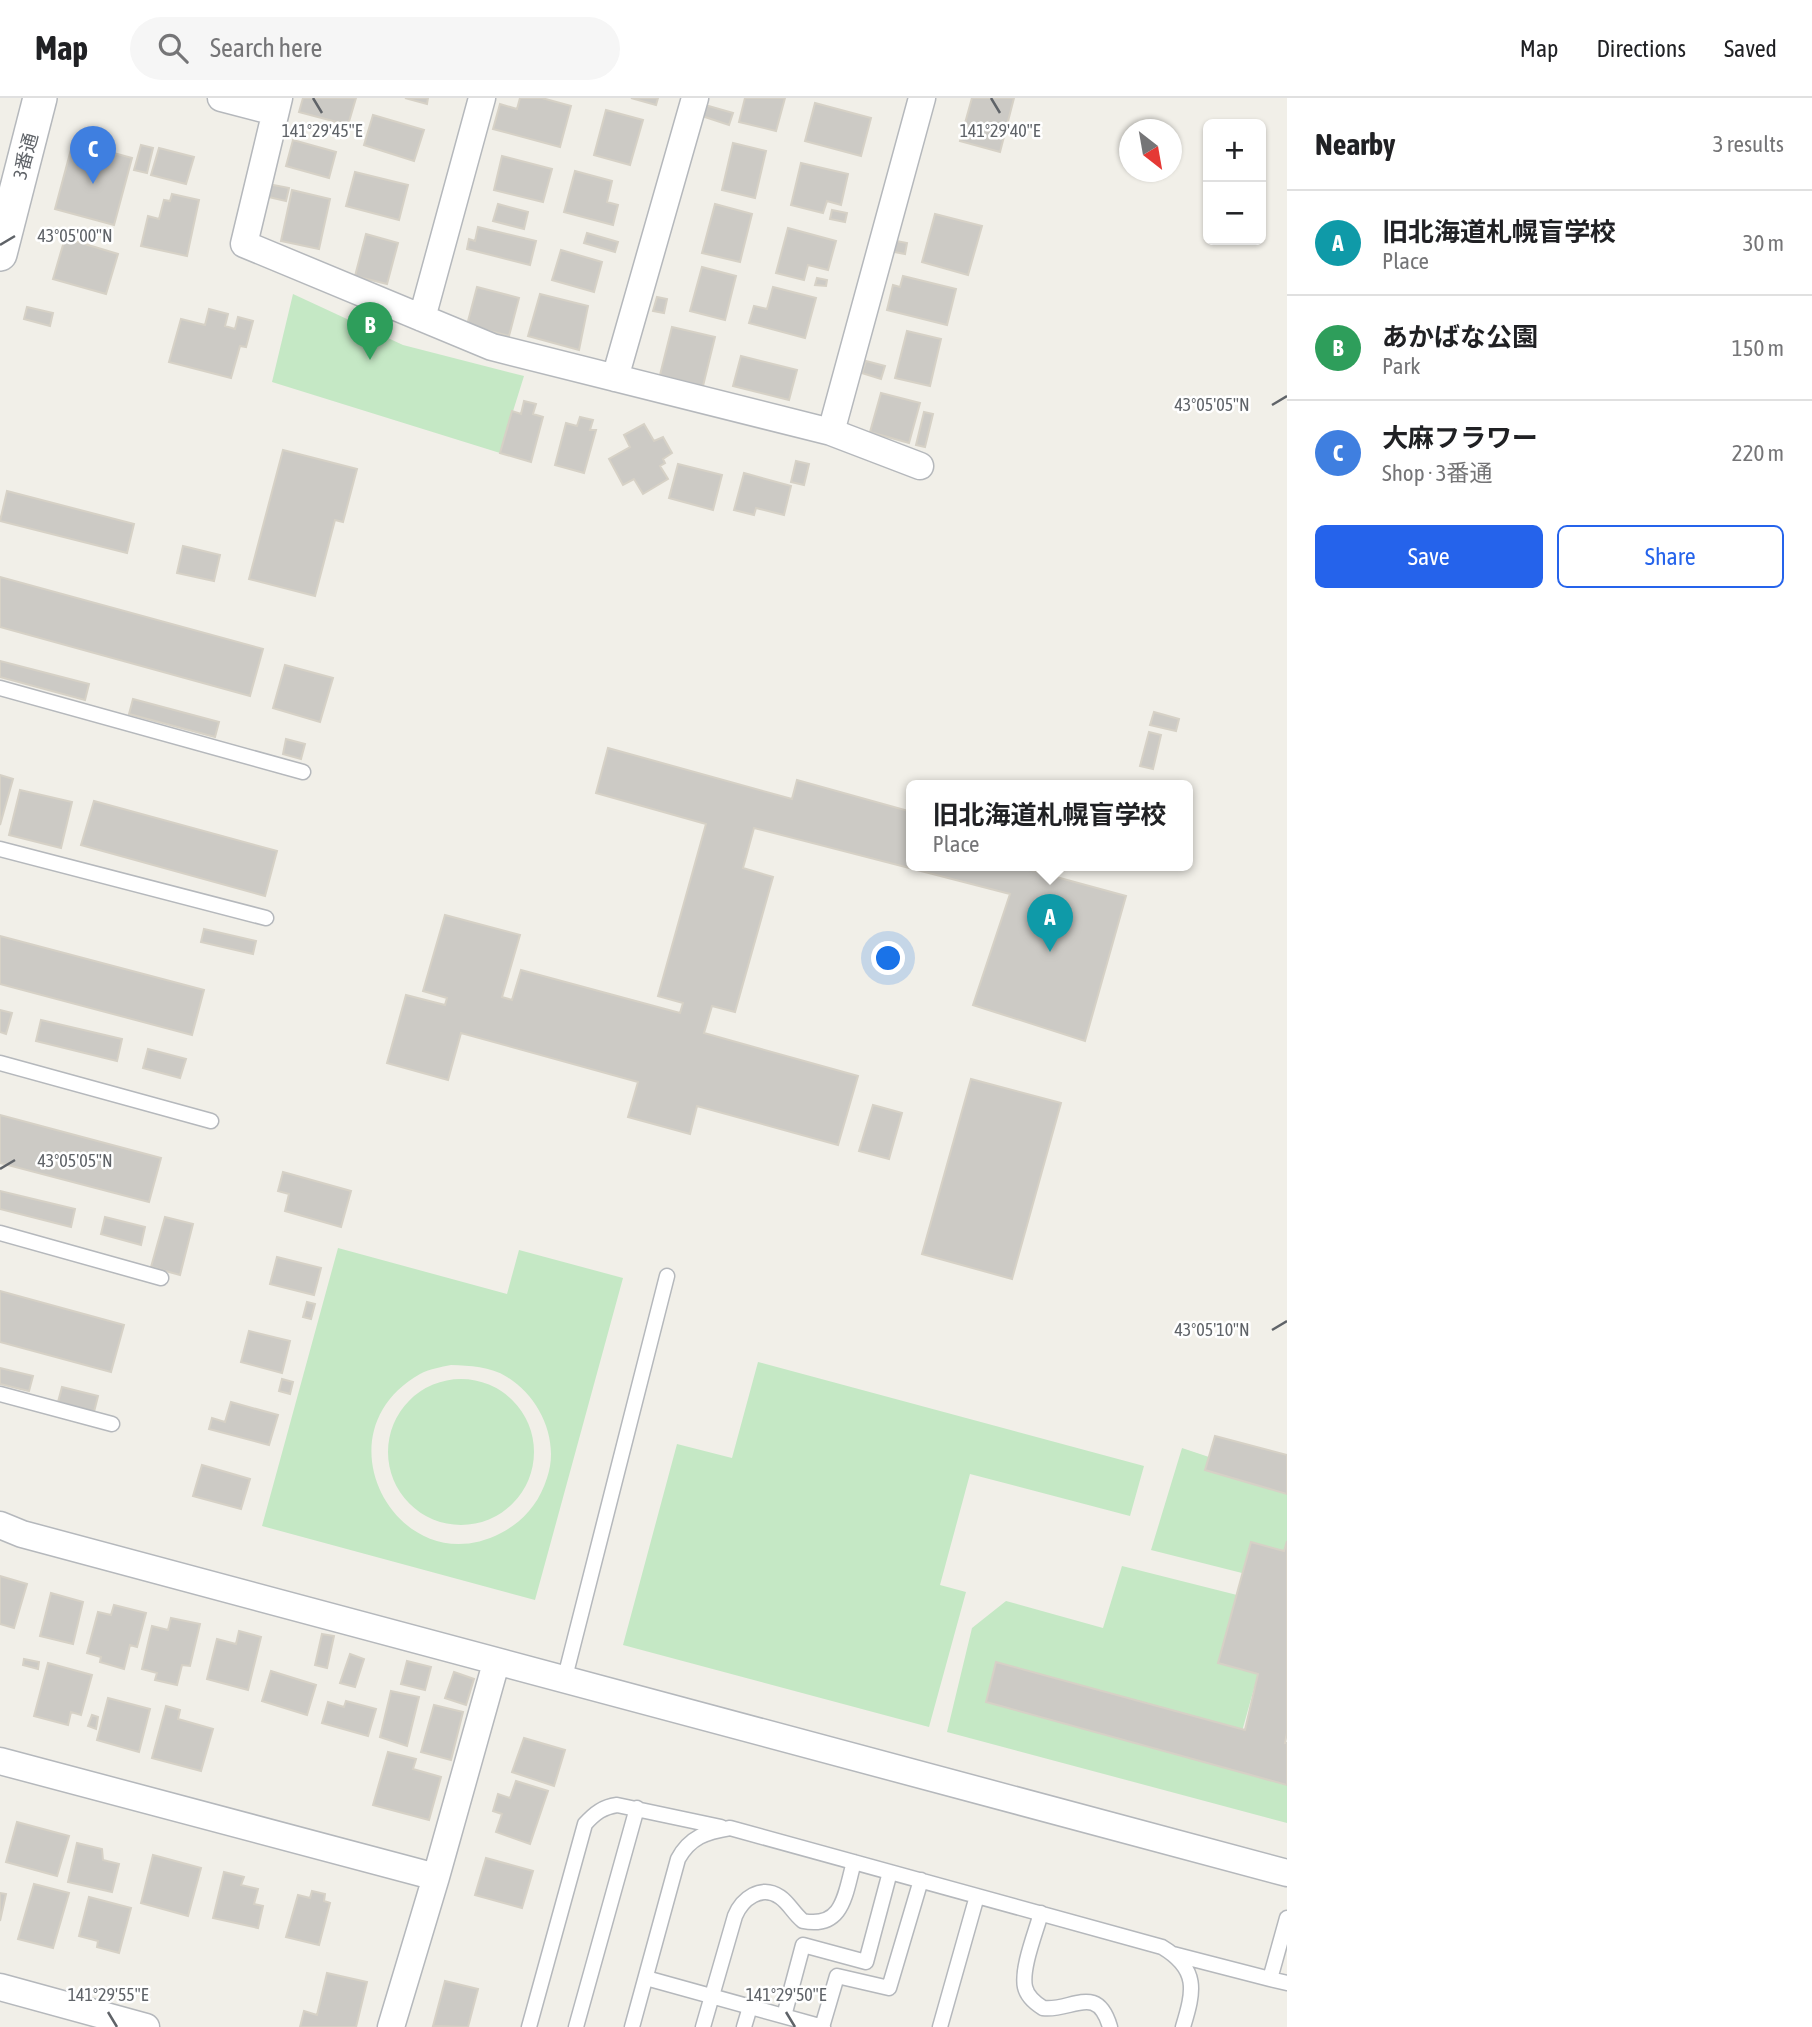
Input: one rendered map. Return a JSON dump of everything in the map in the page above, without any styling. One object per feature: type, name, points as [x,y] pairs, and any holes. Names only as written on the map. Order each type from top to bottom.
[{"type":"street","name":"3番通","points":[[0,254],[40,98]]},
{"type":"street","points":[[221,98],[277,105],[244,244],[492,348],[831,432],[920,466]]},
{"type":"street","points":[[422,318],[482,98]]},
{"type":"street","points":[[615,378],[695,98]]},
{"type":"street","points":[[831,432],[922,98]]},
{"type":"street","points":[[0,1525],[22,1534],[496,1663],[1287,1873]]},
{"type":"street","points":[[391,2027],[496,1663]]},
{"type":"street","points":[[0,1761],[436,1877]]},
{"type":"street","points":[[0,1987],[98,2021],[146,2027]]},
{"type":"lane","points":[[0,688],[303,772]]},
{"type":"lane","points":[[0,849],[266,918]]},
{"type":"lane","points":[[0,1063],[211,1121]]},
{"type":"lane","points":[[0,1233],[161,1278]]},
{"type":"lane","points":[[564,1681],[667,1276]]},
{"type":"lane","points":[[0,1394],[112,1424]]},
{"type":"lane","points":[[529,2027],[585,1824],[595,1813],[617,1805],[730,1828],[1155,1945],[1173,1954],[1287,1983]]},
{"type":"lane","points":[[576,2027],[637,1808]]},
{"type":"lane","points":[[632,2027],[678,1859],[691,1841],[706,1833],[730,1828]]},
{"type":"lane","points":[[703,2027],[735,1916],[745,1900],[762,1892],[772,1893],[803,1921],[825,1922],[843,1903],[853,1862]]},
{"type":"lane","points":[[784,2016],[803,1945],[866,1962],[890,1872]]},
{"type":"lane","points":[[646,1978],[804,2024],[823,2027],[837,1976],[889,1987],[921,1880]]},
{"type":"lane","points":[[940,2027],[976,1896]]},
{"type":"lane","points":[[1041,1913],[1025,1975],[1028,1994],[1043,2008],[1060,2008],[1077,2001],[1097,2005],[1105,2013],[1110,2027]]},
{"type":"lane","points":[[1270,1979],[1287,1918]]},
{"type":"lane","points":[[1173,1954],[1182,1963],[1191,1980],[1191,2001],[1183,2027]]},
{"type":"lane","points":[[744,2027],[750,2007]]},
{"type":"green space","points":[[293,294],[403,345],[524,376],[500,453],[272,382]]},
{"type":"green space","points":[[338,1248],[507,1294],[519,1250],[623,1278],[535,1600],[262,1526]],"holes":[[[451,1365],[494,1371],[519,1386],[538,1408],[549,1435],[551,1449],[547,1478],[530,1510],[517,1523],[501,1533],[464,1544],[431,1539],[403,1522],[383,1496],[372,1465],[374,1432],[389,1400],[420,1374]]]},
{"type":"green space","points":[[758,1362],[1144,1466],[1130,1516],[970,1474],[940,1585],[966,1592],[929,1727],[623,1645],[677,1444],[732,1458]]},
{"type":"green space","points":[[461,1379],[489,1384],[513,1400],[529,1424],[534,1452],[529,1480],[513,1504],[489,1520],[461,1525],[433,1520],[409,1504],[393,1480],[388,1452],[393,1424],[409,1400],[433,1384]]},
{"type":"green space","points":[[1182,1448],[1209,1457],[1205,1470],[1287,1494],[1287,1541],[1284,1551],[1251,1542],[1242,1573],[1151,1550]]},
{"type":"green space","points":[[1122,1566],[1237,1595],[1219,1663],[1258,1674],[1241,1735],[996,1662],[986,1702],[1287,1785],[1287,1823],[947,1732],[972,1628],[1006,1601],[1103,1628]]},
{"type":"building","points":[[303,98],[356,98],[348,125],[299,112]]},
{"type":"building","points":[[405,98],[428,98],[427,104]]},
{"type":"building","points":[[520,98],[542,98],[571,106],[560,147],[493,129],[500,104],[517,109]]},
{"type":"building","points":[[631,98],[658,98],[656,105]]},
{"type":"building","points":[[745,98],[785,98],[776,131],[739,122]]},
{"type":"building","points":[[972,98],[1014,98],[1000,152],[960,141]]},
{"type":"building","points":[[815,103],[871,118],[861,156],[805,141]]},
{"type":"building","points":[[705,105],[733,113],[729,125],[702,116]]},
{"type":"building","points":[[606,110],[643,120],[630,165],[594,155]]},
{"type":"building","points":[[373,115],[424,130],[414,161],[364,145]]},
{"type":"building","points":[[293,140],[336,152],[329,178],[286,166]]},
{"type":"building","points":[[73,142],[132,158],[114,225],[55,209]]},
{"type":"building","points":[[733,143],[766,151],[755,198],[722,190]]},
{"type":"building","points":[[141,145],[153,148],[147,173],[134,170]]},
{"type":"building","points":[[159,148],[194,157],[186,184],[151,175]]},
{"type":"building","points":[[502,156],[552,169],[543,202],[494,190]]},
{"type":"building","points":[[801,163],[848,174],[841,205],[827,201],[823,213],[791,205]]},
{"type":"building","points":[[575,171],[612,181],[607,202],[618,205],[613,225],[564,212]]},
{"type":"building","points":[[355,172],[408,185],[399,220],[346,206]]},
{"type":"building","points":[[263,183],[289,188],[286,201],[260,195]]},
{"type":"building","points":[[292,190],[330,199],[319,249],[281,241]]},
{"type":"building","points":[[172,194],[199,200],[187,256],[141,246],[148,216],[159,219],[164,200],[170,201]]},
{"type":"building","points":[[498,204],[528,212],[524,229],[493,221]]},
{"type":"building","points":[[715,204],[752,214],[740,262],[702,253]]},
{"type":"building","points":[[832,210],[847,213],[845,222],[830,219]]},
{"type":"building","points":[[935,214],[982,226],[968,275],[922,262]]},
{"type":"building","points":[[478,227],[536,241],[530,265],[467,249],[469,239],[475,241]]},
{"type":"building","points":[[788,228],[836,241],[828,270],[808,265],[804,280],[776,273]]},
{"type":"building","points":[[587,233],[618,242],[615,252],[584,243]]},
{"type":"building","points":[[366,234],[398,243],[387,284],[355,276]]},
{"type":"building","points":[[65,238],[118,254],[106,294],[53,279]]},
{"type":"building","points":[[891,240],[907,243],[905,254],[889,251]]},
{"type":"building","points":[[561,250],[602,262],[594,292],[552,280]]},
{"type":"building","points":[[702,267],[736,276],[725,320],[690,311]]},
{"type":"building","points":[[903,276],[956,289],[947,325],[887,310],[893,285],[900,287]]},
{"type":"building","points":[[817,278],[827,280],[826,286],[815,285]]},
{"type":"building","points":[[477,287],[519,298],[509,336],[467,325]]},
{"type":"building","points":[[773,287],[816,298],[805,338],[749,323],[754,306],[767,309]]},
{"type":"building","points":[[540,294],[588,306],[579,350],[528,336]]},
{"type":"building","points":[[657,297],[667,299],[664,313],[653,311]]},
{"type":"building","points":[[27,307],[53,313],[50,326],[24,319]]},
{"type":"building","points":[[209,309],[228,314],[225,326],[235,329],[238,317],[253,321],[246,347],[240,346],[231,378],[169,362],[181,319],[205,325]]},
{"type":"building","points":[[672,327],[715,337],[703,386],[660,375]]},
{"type":"building","points":[[907,331],[941,339],[930,386],[895,378]]},
{"type":"building","points":[[741,356],[797,370],[789,400],[733,386]]},
{"type":"building","points":[[866,361],[885,366],[881,379],[862,373]]},
{"type":"building","points":[[881,393],[920,403],[909,443],[870,432]]},
{"type":"building","points":[[524,401],[536,404],[533,414],[543,417],[531,462],[500,453],[512,411],[521,414]]},
{"type":"building","points":[[924,412],[933,414],[925,447],[916,445]]},
{"type":"building","points":[[580,417],[593,420],[590,430],[596,430],[584,473],[555,465],[566,423],[577,426]]},
{"type":"building","points":[[644,424],[654,441],[663,437],[672,453],[663,459],[665,463],[660,466],[668,479],[643,494],[634,479],[623,485],[609,459],[630,447],[624,435]]},
{"type":"building","points":[[283,450],[357,469],[343,522],[335,520],[315,596],[249,579]]},
{"type":"building","points":[[796,461],[809,464],[804,485],[791,482]]},
{"type":"building","points":[[678,464],[722,475],[713,510],[669,498]]},
{"type":"building","points":[[744,473],[791,486],[784,515],[756,508],[754,515],[734,510]]},
{"type":"building","points":[[7,491],[134,524],[127,553],[0,521]]},
{"type":"building","points":[[183,546],[220,555],[214,581],[177,573]]},
{"type":"building","points":[[0,577],[263,649],[250,696],[0,627]]},
{"type":"building","points":[[0,661],[89,684],[85,700],[0,677]]},
{"type":"building","points":[[285,665],[333,678],[320,722],[273,708]]},
{"type":"building","points":[[133,699],[219,722],[215,737],[129,714]]},
{"type":"building","points":[[1154,712],[1179,719],[1176,731],[1150,725]]},
{"type":"building","points":[[1149,732],[1161,735],[1153,769],[1140,766]]},
{"type":"building","points":[[286,739],[305,744],[301,759],[283,754]]},
{"type":"building","points":[[608,748],[792,799],[797,780],[906,810],[906,867],[754,828],[743,868],[773,877],[735,1012],[712,1006],[704,1033],[858,1076],[838,1145],[697,1106],[690,1134],[628,1117],[638,1082],[461,1033],[448,1080],[387,1063],[406,995],[445,1005],[447,998],[423,991],[445,915],[520,935],[502,997],[512,1000],[521,970],[680,1013],[683,1003],[658,996],[706,824],[596,793]]},
{"type":"building","points":[[0,775],[13,779],[0,825]]},
{"type":"building","points":[[20,790],[72,802],[61,848],[9,835]]},
{"type":"building","points":[[94,801],[277,851],[265,896],[81,845]]},
{"type":"building","points":[[921,871],[1034,871],[1126,896],[1085,1041],[973,1005],[1010,894]]},
{"type":"building","points":[[204,929],[256,941],[253,954],[201,942]]},
{"type":"building","points":[[0,936],[204,990],[192,1035],[0,984]]},
{"type":"building","points":[[0,1010],[12,1013],[6,1034],[0,1032]]},
{"type":"building","points":[[41,1020],[122,1039],[117,1061],[36,1041]]},
{"type":"building","points":[[148,1049],[186,1059],[180,1078],[143,1068]]},
{"type":"building","points":[[971,1079],[1061,1103],[1012,1279],[922,1254]]},
{"type":"building","points":[[873,1105],[902,1113],[889,1159],[859,1151]]},
{"type":"building","points":[[0,1115],[161,1158],[149,1202],[0,1163]]},
{"type":"building","points":[[283,1172],[351,1191],[341,1227],[285,1211],[289,1194],[278,1191]]},
{"type":"building","points":[[0,1191],[75,1209],[71,1227],[0,1209]]},
{"type":"building","points":[[105,1217],[145,1227],[141,1245],[101,1234]]},
{"type":"building","points":[[165,1217],[193,1224],[180,1275],[151,1267]]},
{"type":"building","points":[[277,1257],[321,1268],[314,1295],[270,1284]]},
{"type":"building","points":[[0,1291],[124,1325],[111,1372],[0,1342]]},
{"type":"building","points":[[307,1302],[315,1304],[311,1319],[303,1317]]},
{"type":"building","points":[[249,1331],[290,1341],[282,1373],[241,1362]]},
{"type":"building","points":[[0,1368],[33,1376],[29,1391],[0,1384]]},
{"type":"building","points":[[282,1379],[293,1382],[290,1394],[279,1391]]},
{"type":"building","points":[[62,1387],[98,1396],[94,1412],[58,1402]]},
{"type":"building","points":[[231,1402],[278,1415],[269,1445],[209,1429],[212,1418],[225,1422]]},
{"type":"building","points":[[1215,1436],[1287,1455],[1287,1494],[1205,1470]]},
{"type":"building","points":[[202,1465],[250,1479],[241,1509],[193,1496]]},
{"type":"building","points":[[1287,1541],[1287,1785],[986,1702],[996,1662],[1245,1730],[1258,1674],[1218,1663],[1251,1542],[1284,1551]]},
{"type":"building","points":[[0,1576],[27,1584],[14,1628],[0,1624]]},
{"type":"building","points":[[51,1593],[83,1602],[73,1644],[40,1636]]},
{"type":"building","points":[[114,1605],[146,1613],[137,1647],[130,1645],[124,1669],[100,1662],[101,1657],[87,1653],[98,1612],[111,1615]]},
{"type":"building","points":[[171,1618],[200,1624],[190,1666],[182,1665],[177,1685],[155,1680],[157,1673],[142,1669],[152,1626],[168,1630]]},
{"type":"building","points":[[239,1631],[261,1637],[248,1690],[207,1679],[217,1639],[236,1644]]},
{"type":"building","points":[[322,1634],[334,1636],[327,1668],[315,1665]]},
{"type":"building","points":[[350,1654],[364,1659],[355,1687],[340,1683]]},
{"type":"building","points":[[24,1659],[39,1662],[38,1669],[23,1665]]},
{"type":"building","points":[[407,1661],[431,1667],[425,1690],[401,1684]]},
{"type":"building","points":[[48,1663],[92,1675],[81,1715],[71,1712],[68,1725],[34,1716]]},
{"type":"building","points":[[271,1671],[316,1685],[307,1715],[262,1701]]},
{"type":"building","points":[[454,1672],[474,1679],[466,1705],[445,1698]]},
{"type":"building","points":[[391,1691],[419,1697],[407,1746],[380,1737]]},
{"type":"building","points":[[108,1698],[150,1709],[139,1752],[97,1740]]},
{"type":"building","points":[[346,1701],[376,1709],[368,1736],[322,1723],[328,1702],[344,1707]]},
{"type":"building","points":[[434,1705],[463,1712],[451,1760],[421,1752]]},
{"type":"building","points":[[166,1706],[180,1710],[178,1719],[213,1729],[201,1771],[152,1758]]},
{"type":"building","points":[[92,1715],[98,1717],[96,1729],[88,1726]]},
{"type":"building","points":[[524,1738],[565,1750],[554,1786],[512,1772]]},
{"type":"building","points":[[388,1752],[416,1759],[413,1769],[441,1777],[429,1820],[373,1805]]},
{"type":"building","points":[[516,1781],[548,1791],[530,1844],[496,1832],[502,1814],[493,1811],[498,1794],[510,1798]]},
{"type":"building","points":[[17,1822],[69,1836],[57,1876],[6,1862]]},
{"type":"building","points":[[77,1843],[102,1849],[103,1860],[119,1864],[112,1892],[68,1882]]},
{"type":"building","points":[[153,1855],[201,1868],[188,1916],[141,1903]]},
{"type":"building","points":[[486,1858],[533,1871],[522,1908],[475,1895]]},
{"type":"building","points":[[224,1872],[244,1877],[241,1885],[258,1889],[254,1904],[263,1906],[258,1928],[213,1918]]},
{"type":"building","points":[[34,1884],[69,1893],[53,1948],[18,1939]]},
{"type":"building","points":[[312,1891],[325,1894],[324,1901],[330,1903],[319,1945],[286,1937],[298,1895],[310,1898]]},
{"type":"building","points":[[0,1893],[6,1894],[0,1921]]},
{"type":"building","points":[[89,1897],[131,1908],[119,1953],[97,1947],[98,1941],[79,1936]]},
{"type":"building","points":[[327,1973],[367,1982],[356,2027],[300,2027],[304,2011],[317,2015]]},
{"type":"building","points":[[445,1981],[478,1989],[468,2027],[433,2026]]},
{"type":"place","name":"大麻フラワー","points":[[93,184]]},
{"type":"place","name":"あかばな公園","points":[[370,360]]},
{"type":"place","name":"旧北海道札幌盲学校","points":[[1050,952]]}]
